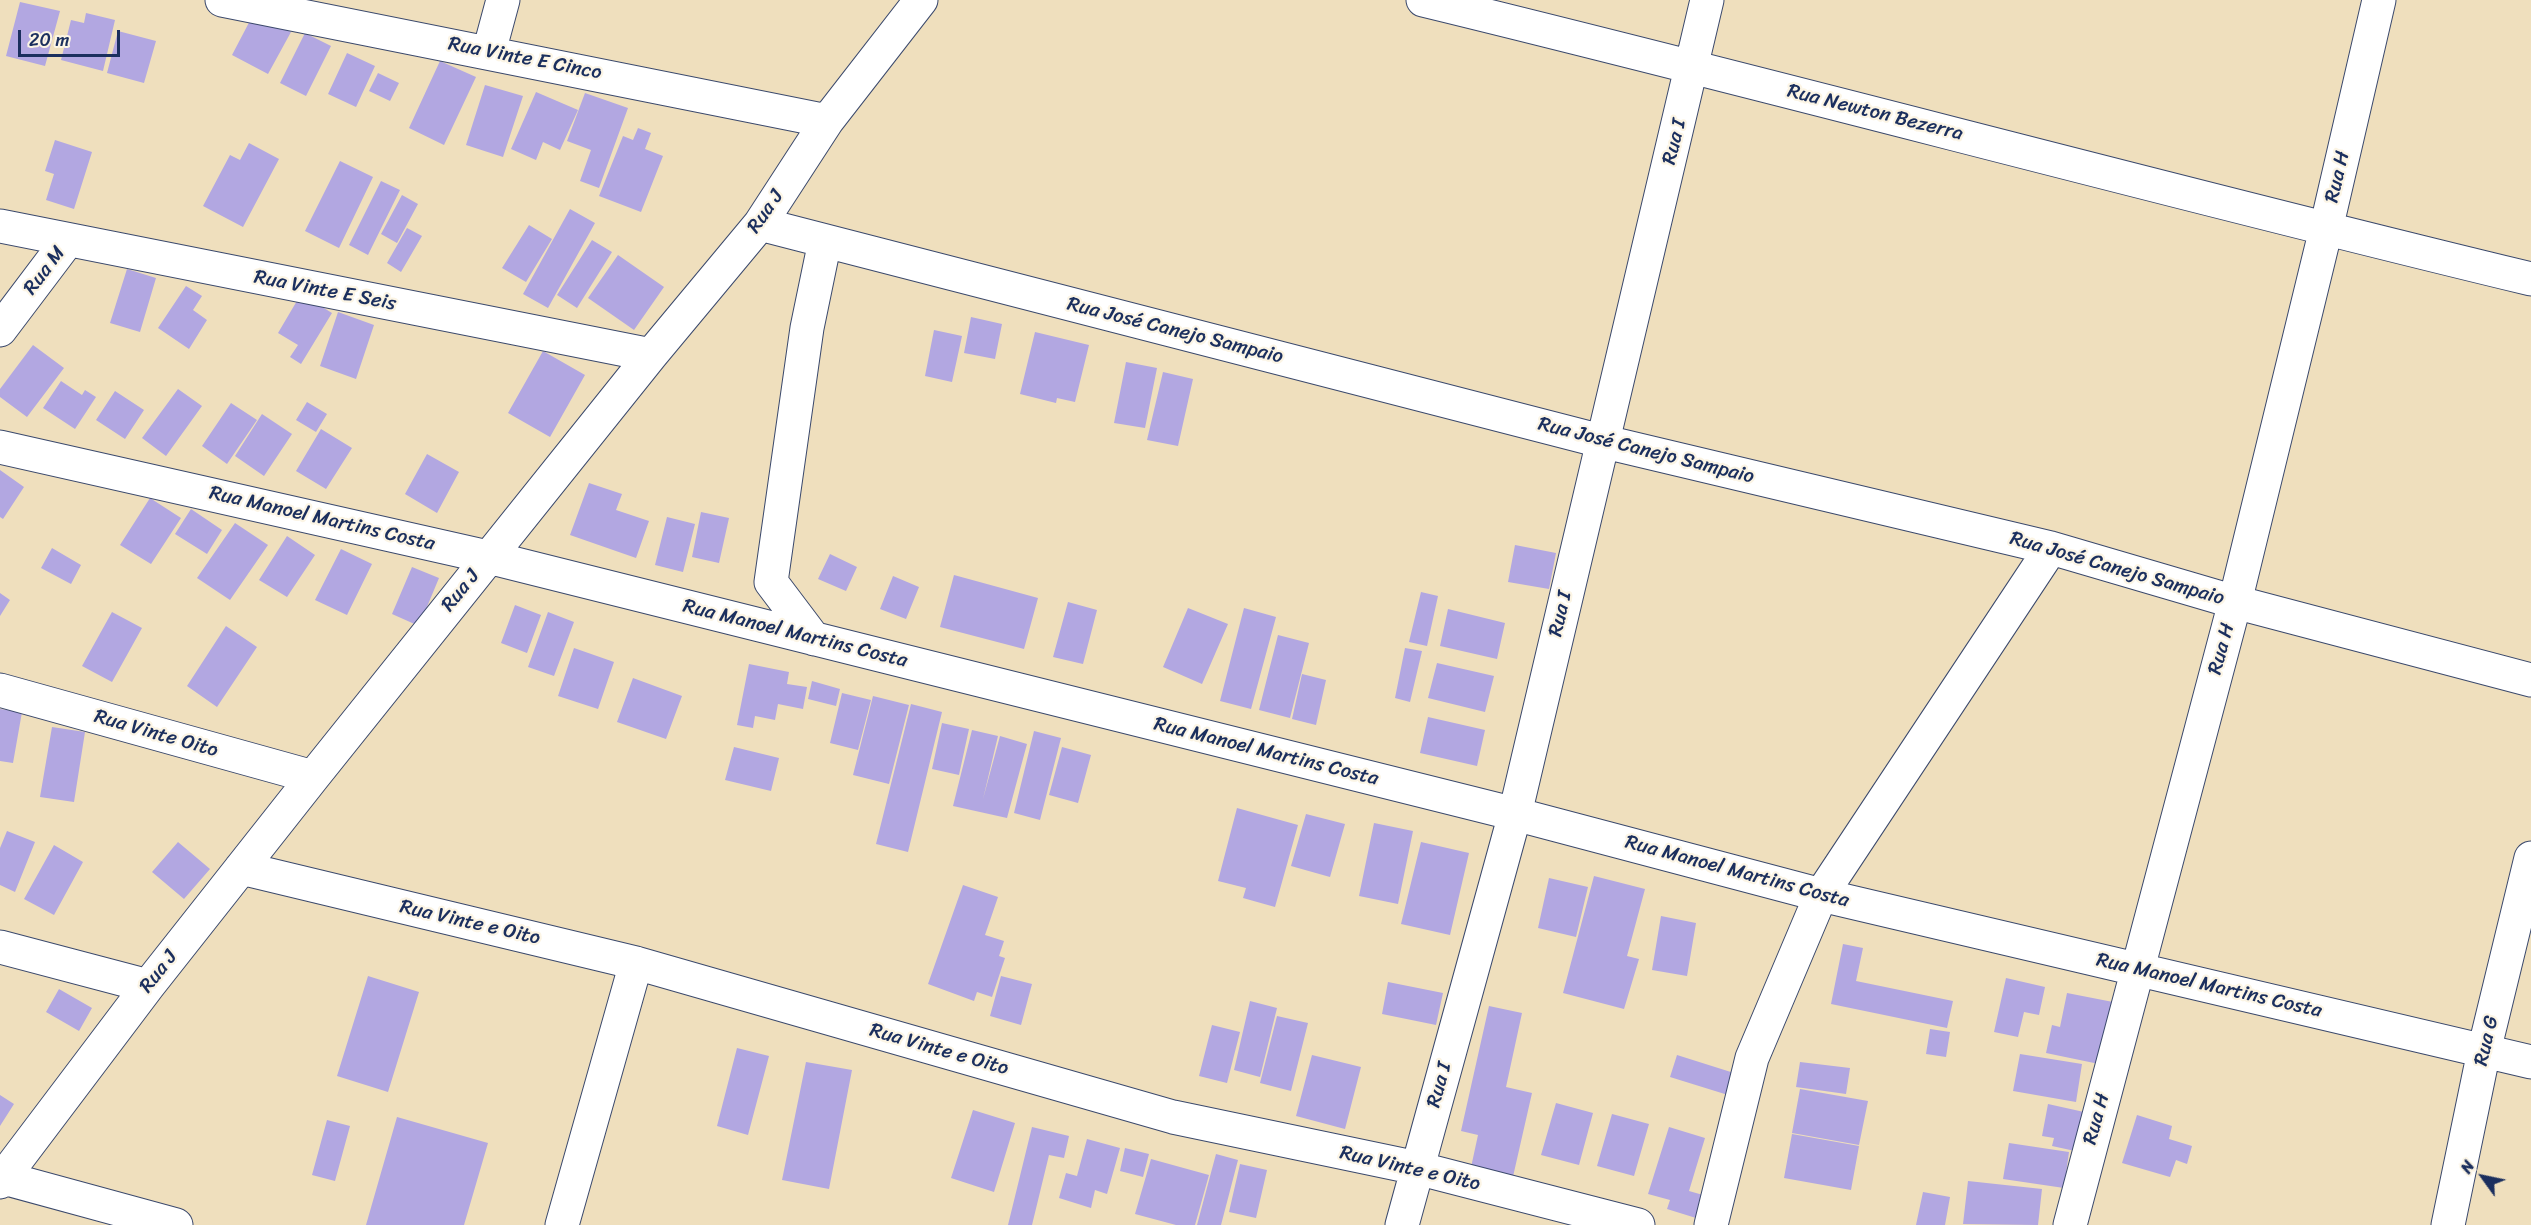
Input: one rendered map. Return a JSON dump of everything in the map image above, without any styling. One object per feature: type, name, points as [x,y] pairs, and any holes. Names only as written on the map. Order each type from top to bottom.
[{"type":"street","name":"Rua Vinte E Cinco","points":[[222,0],[827,121]]},
{"type":"street","points":[[489,52],[503,0]]},
{"type":"street","name":"Rua J","points":[[1,1179],[148,986],[312,777],[651,355],[760,224],[827,121],[921,0]]},
{"type":"street","name":"Rua Newton Bezerra","points":[[1423,0],[1693,66],[2326,230],[2531,279]]},
{"type":"street","name":"Rua I","points":[[1402,1225],[1515,814],[1601,441],[1693,66],[1707,0]]},
{"type":"street","name":"Rua H","points":[[2070,1225],[2235,602],[2326,230],[2379,0]]},
{"type":"street","name":"Rua José Canejo Sampaio","points":[[760,224],[1601,441],[2051,548],[2235,602],[2531,680]]},
{"type":"street","name":"Rua Vinte E Seis","points":[[0,226],[651,355]]},
{"type":"street","name":"Rua M","points":[[0,330],[68,240]]},
{"type":"street","points":[[814,639],[771,582],[807,328],[825,241]]},
{"type":"street","name":"Rua Manoel Martins Costa","points":[[0,447],[488,557],[1515,814],[1821,895],[2531,1062]]},
{"type":"street","points":[[1711,1225],[1752,1058],[1821,895],[2051,548]]},
{"type":"street","name":"Rua Vinte Oito","points":[[0,690],[312,777]]},
{"type":"street","name":"Rua G","points":[[2448,1225],[2484,1051],[2531,858]]},
{"type":"street","name":"Rua Vinte e Oito","points":[[241,868],[636,963],[1173,1117],[1417,1168],[1638,1225]]},
{"type":"street","points":[[0,947],[148,986]]},
{"type":"street","points":[[562,1225],[636,963]]},
{"type":"street","points":[[1,1179],[176,1225]]},
{"type":"building","points":[[20,2],[60,11],[45,66],[6,56]]},
{"type":"building","points":[[86,13],[115,20],[103,71],[61,60],[71,20],[84,23]]},
{"type":"building","points":[[254,13],[291,32],[268,74],[232,55]]},
{"type":"building","points":[[118,31],[156,41],[144,83],[107,73]]},
{"type":"building","points":[[305,33],[331,46],[306,96],[280,83]]},
{"type":"building","points":[[347,53],[375,66],[356,107],[328,94]]},
{"type":"building","points":[[440,61],[476,77],[444,145],[409,128]]},
{"type":"building","points":[[378,73],[399,83],[390,101],[369,91]]},
{"type":"building","points":[[485,85],[523,96],[503,157],[466,145]]},
{"type":"building","points":[[536,92],[578,110],[560,150],[543,142],[536,160],[511,149]]},
{"type":"building","points":[[585,93],[628,108],[599,188],[580,181],[591,150],[567,141]]},
{"type":"building","points":[[638,128],[651,133],[645,149],[663,156],[641,212],[599,196],[623,136],[633,140]]},
{"type":"building","points":[[55,140],[92,152],[74,209],[46,200],[54,174],[45,171]]},
{"type":"building","points":[[249,143],[279,159],[243,227],[203,206],[230,155],[240,160]]},
{"type":"building","points":[[340,161],[373,177],[339,248],[305,231]]},
{"type":"building","points":[[381,181],[400,190],[368,255],[349,245]]},
{"type":"building","points":[[402,195],[418,204],[397,243],[381,234]]},
{"type":"building","points":[[570,209],[595,223],[548,308],[523,294]]},
{"type":"building","points":[[529,225],[552,239],[526,282],[502,268]]},
{"type":"building","points":[[407,228],[422,236],[401,272],[387,263]]},
{"type":"building","points":[[592,240],[612,252],[577,308],[557,295]]},
{"type":"building","points":[[618,255],[664,287],[634,330],[588,298]]},
{"type":"building","points":[[127,269],[156,278],[140,332],[110,323]]},
{"type":"building","points":[[186,286],[202,296],[193,310],[207,320],[189,349],[158,328]]},
{"type":"building","points":[[301,294],[332,313],[301,364],[290,357],[298,345],[278,333]]},
{"type":"building","points":[[338,312],[374,325],[356,379],[320,366]]},
{"type":"building","points":[[971,317],[1002,324],[995,359],[964,353]]},
{"type":"building","points":[[934,330],[962,336],[952,382],[925,376]]},
{"type":"building","points":[[1035,332],[1089,345],[1075,402],[1057,398],[1056,403],[1020,394]]},
{"type":"building","points":[[33,345],[64,368],[27,417],[0,397],[0,389]]},
{"type":"building","points":[[543,351],[585,375],[550,437],[508,413]]},
{"type":"building","points":[[1126,362],[1157,368],[1145,428],[1114,423]]},
{"type":"building","points":[[1163,372],[1193,379],[1178,446],[1147,440]]},
{"type":"building","points":[[61,381],[82,395],[85,390],[96,397],[75,429],[43,408]]},
{"type":"building","points":[[178,389],[202,406],[166,456],[142,438]]},
{"type":"building","points":[[115,391],[144,410],[125,439],[96,420]]},
{"type":"building","points":[[307,402],[327,414],[316,432],[296,420]]},
{"type":"building","points":[[231,403],[257,420],[227,464],[202,446]]},
{"type":"building","points":[[262,414],[292,434],[264,476],[235,456]]},
{"type":"building","points":[[321,429],[352,448],[326,489],[296,471]]},
{"type":"building","points":[[427,454],[459,472],[437,513],[405,494]]},
{"type":"building","points":[[0,470],[24,487],[3,519],[0,517]]},
{"type":"building","points":[[589,483],[622,494],[616,510],[649,521],[636,558],[570,535]]},
{"type":"building","points":[[150,498],[181,518],[151,564],[120,545]]},
{"type":"building","points":[[191,509],[222,530],[207,554],[175,534]]},
{"type":"building","points":[[701,512],[729,518],[719,563],[692,557]]},
{"type":"building","points":[[667,517],[695,524],[683,572],[655,565]]},
{"type":"building","points":[[235,523],[268,545],[230,600],[197,578]]},
{"type":"building","points":[[287,536],[315,555],[287,597],[259,580]]},
{"type":"building","points":[[1515,545],[1556,553],[1549,589],[1508,582]]},
{"type":"building","points":[[52,548],[81,565],[71,584],[41,568]]},
{"type":"building","points":[[341,549],[372,564],[347,615],[315,600]]},
{"type":"building","points":[[830,554],[857,567],[846,591],[818,579]]},
{"type":"building","points":[[412,567],[439,578],[419,626],[392,614]]},
{"type":"building","points":[[954,575],[1038,598],[1024,649],[940,627]]},
{"type":"building","points":[[893,576],[919,587],[906,619],[880,609]]},
{"type":"building","points":[[1421,592],[1438,596],[1427,646],[1409,642]]},
{"type":"building","points":[[0,593],[10,600],[0,616]]},
{"type":"building","points":[[1068,602],[1097,610],[1083,664],[1053,657]]},
{"type":"building","points":[[515,605],[541,615],[527,653],[501,643]]},
{"type":"building","points":[[1188,608],[1228,624],[1202,684],[1163,667]]},
{"type":"building","points":[[1244,608],[1276,617],[1251,709],[1220,701]]},
{"type":"building","points":[[1448,609],[1505,623],[1497,659],[1440,646]]},
{"type":"building","points":[[112,612],[142,628],[112,682],[82,666]]},
{"type":"building","points":[[548,612],[574,622],[554,676],[528,667]]},
{"type":"building","points":[[226,626],[257,647],[217,707],[187,686]]},
{"type":"building","points":[[1278,635],[1309,643],[1290,718],[1259,710]]},
{"type":"building","points":[[574,648],[614,662],[598,709],[558,696]]},
{"type":"building","points":[[1405,648],[1422,651],[1410,702],[1395,698]]},
{"type":"building","points":[[1437,663],[1494,676],[1485,712],[1428,698]]},
{"type":"building","points":[[749,664],[789,672],[787,684],[807,687],[803,709],[778,704],[775,720],[755,716],[753,728],[737,725]]},
{"type":"building","points":[[1302,674],[1326,680],[1316,725],[1292,719]]},
{"type":"building","points":[[633,678],[682,696],[666,739],[617,722]]},
{"type":"building","points":[[812,681],[840,689],[836,706],[808,699]]},
{"type":"building","points":[[842,693],[871,700],[858,750],[830,743]]},
{"type":"building","points":[[873,696],[909,705],[889,784],[853,775]]},
{"type":"building","points":[[911,704],[942,712],[908,852],[876,844]]},
{"type":"building","points":[[0,709],[22,712],[13,763],[0,761]]},
{"type":"building","points":[[1428,717],[1485,730],[1477,766],[1420,753]]},
{"type":"building","points":[[942,723],[969,729],[959,775],[932,769]]},
{"type":"building","points":[[52,727],[85,732],[74,802],[40,797]]},
{"type":"building","points":[[972,730],[998,736],[983,799],[1000,736],[1027,744],[1007,818],[953,806]]},
{"type":"building","points":[[1034,731],[1061,738],[1040,820],[1014,813]]},
{"type":"building","points":[[734,747],[779,758],[771,791],[725,780]]},
{"type":"building","points":[[1062,747],[1091,755],[1078,803],[1049,795]]},
{"type":"building","points":[[1237,808],[1298,825],[1275,907],[1243,898],[1246,888],[1218,881]]},
{"type":"building","points":[[1306,814],[1345,824],[1330,877],[1291,866]]},
{"type":"building","points":[[1374,823],[1413,831],[1398,904],[1359,896]]},
{"type":"building","points":[[7,831],[35,842],[15,892],[0,885],[0,848]]},
{"type":"building","points":[[178,842],[210,869],[184,899],[152,872]]},
{"type":"building","points":[[1421,842],[1469,853],[1450,935],[1401,924]]},
{"type":"building","points":[[54,845],[83,862],[54,915],[24,899]]},
{"type":"building","points":[[1594,876],[1645,889],[1627,956],[1639,959],[1624,1009],[1563,993]]},
{"type":"building","points":[[1549,878],[1588,887],[1576,937],[1538,928]]},
{"type":"building","points":[[963,885],[998,897],[985,935],[1004,941],[999,956],[1005,958],[992,997],[977,992],[974,1001],[928,984]]},
{"type":"building","points":[[1661,916],[1696,923],[1687,976],[1652,970]]},
{"type":"building","points":[[1843,944],[1863,948],[1856,981],[1953,1001],[1947,1028],[1831,1004]]},
{"type":"building","points":[[368,976],[419,992],[388,1092],[337,1076]]},
{"type":"building","points":[[1001,976],[1032,984],[1021,1025],[990,1016]]},
{"type":"building","points":[[2006,978],[2045,987],[2039,1015],[2024,1012],[2018,1037],[1994,1032]]},
{"type":"building","points":[[1388,982],[1443,993],[1436,1025],[1382,1014]]},
{"type":"building","points":[[59,989],[92,1008],[79,1031],[46,1012]]},
{"type":"building","points":[[2067,993],[2113,1002],[2099,1064],[2046,1053],[2052,1025],[2060,1027]]},
{"type":"building","points":[[1250,1001],[1277,1008],[1260,1077],[1234,1070]]},
{"type":"building","points":[[1489,1006],[1522,1013],[1506,1087],[1532,1093],[1512,1181],[1470,1172],[1478,1135],[1461,1131]]},
{"type":"building","points":[[1277,1016],[1308,1023],[1291,1091],[1260,1083]]},
{"type":"building","points":[[1212,1025],[1240,1032],[1227,1083],[1199,1076]]},
{"type":"building","points":[[1930,1029],[1950,1032],[1946,1057],[1926,1054]]},
{"type":"building","points":[[737,1048],[769,1056],[748,1135],[717,1126]]},
{"type":"building","points":[[2020,1054],[2082,1064],[2076,1102],[2013,1091]]},
{"type":"building","points":[[1312,1055],[1361,1067],[1345,1129],[1296,1116]]},
{"type":"building","points":[[1677,1055],[1734,1073],[1728,1095],[1670,1077]]},
{"type":"building","points":[[806,1062],[852,1070],[829,1189],[782,1180]]},
{"type":"building","points":[[1800,1062],[1850,1068],[1846,1094],[1796,1087]]},
{"type":"building","points":[[1800,1089],[1868,1101],[1859,1145],[1792,1133]]},
{"type":"building","points":[[0,1095],[14,1104],[0,1126]]},
{"type":"building","points":[[1556,1103],[1593,1113],[1579,1165],[1541,1155]]},
{"type":"building","points":[[2048,1104],[2084,1112],[2075,1151],[2052,1146],[2054,1138],[2042,1136]]},
{"type":"building","points":[[973,1110],[1015,1123],[994,1192],[951,1178]]},
{"type":"building","points":[[1612,1114],[1649,1124],[1634,1176],[1597,1166]]},
{"type":"building","points":[[2137,1115],[2172,1126],[2169,1139],[2192,1146],[2187,1164],[2176,1160],[2170,1177],[2122,1163]]},
{"type":"building","points":[[397,1117],[488,1143],[464,1225],[366,1225]]},
{"type":"building","points":[[327,1120],[350,1126],[335,1181],[312,1175]]},
{"type":"building","points":[[1032,1127],[1069,1136],[1064,1158],[1049,1155],[1032,1225],[1008,1225]]},
{"type":"building","points":[[1669,1127],[1705,1138],[1689,1191],[1703,1195],[1696,1218],[1667,1209],[1670,1200],[1648,1194]]},
{"type":"building","points":[[1792,1134],[1859,1146],[1851,1190],[1784,1178]]},
{"type":"building","points":[[1087,1139],[1120,1148],[1107,1194],[1095,1190],[1091,1208],[1059,1198],[1066,1173],[1077,1176]]},
{"type":"building","points":[[2009,1143],[2069,1152],[2064,1188],[2003,1179]]},
{"type":"building","points":[[1125,1148],[1149,1154],[1143,1177],[1120,1171]]},
{"type":"building","points":[[1216,1154],[1238,1160],[1221,1225],[1197,1225]]},
{"type":"building","points":[[1151,1159],[1209,1175],[1195,1225],[1176,1225],[1135,1214]]},
{"type":"building","points":[[1240,1164],[1267,1170],[1256,1218],[1229,1212]]},
{"type":"building","points":[[1968,1181],[2042,1189],[2038,1225],[1963,1224]]},
{"type":"building","points":[[1923,1192],[1950,1197],[1945,1225],[1916,1225]]}]
